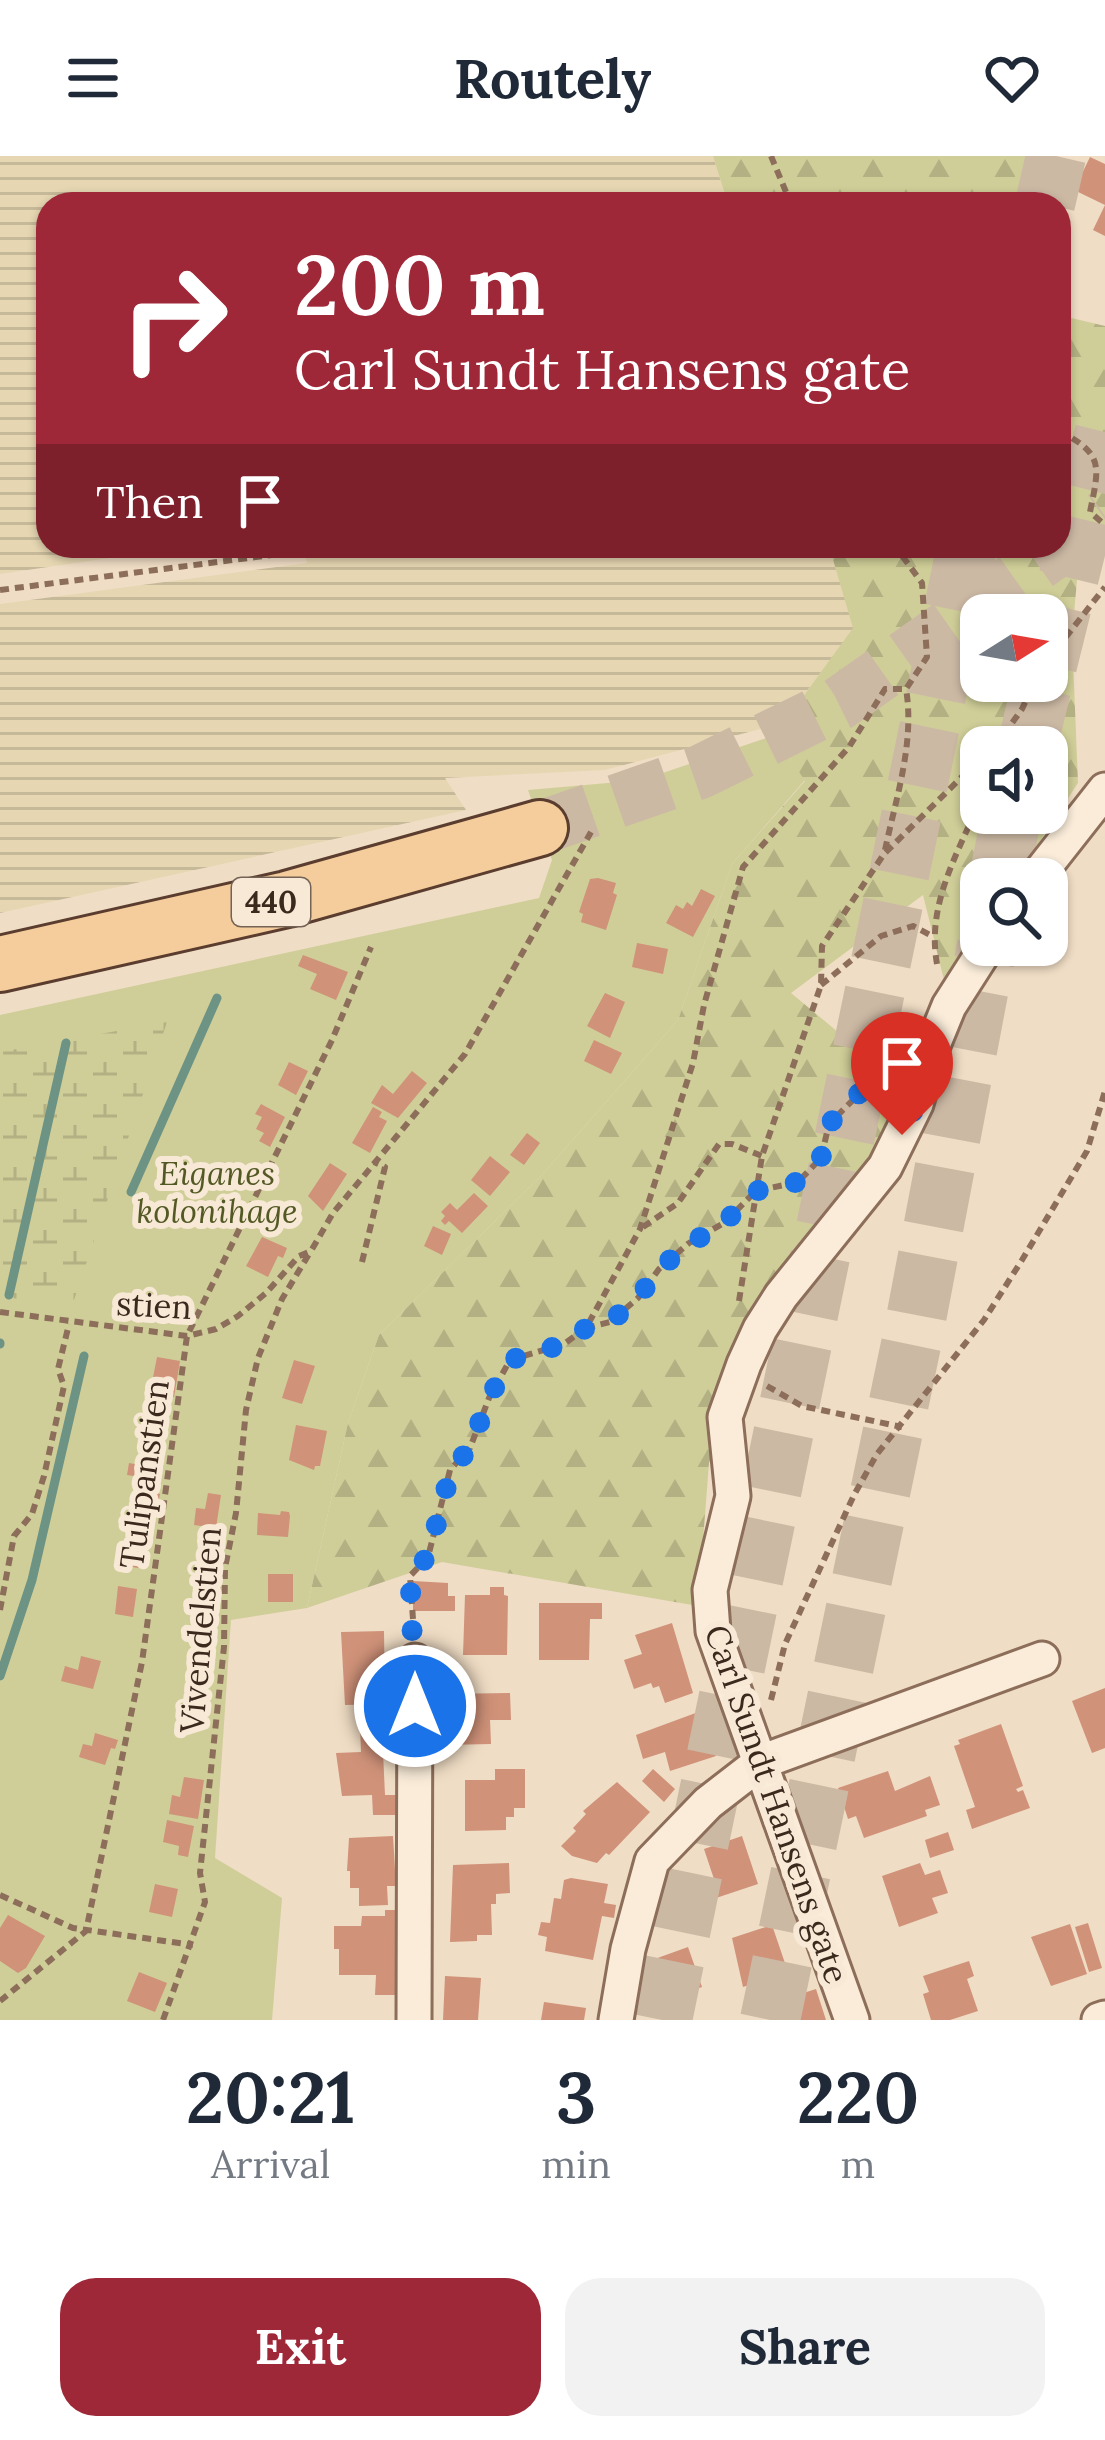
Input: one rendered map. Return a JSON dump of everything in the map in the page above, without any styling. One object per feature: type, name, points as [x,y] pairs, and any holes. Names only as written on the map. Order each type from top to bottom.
[{"type":"main road","name":"440","points":[[0,964],[566,830]]},
{"type":"street","points":[[1052,858],[1105,790]]},
{"type":"street","name":"Carl Sundt Hansens gate","points":[[852,2020],[713,1630],[709,1604],[733,1496],[725,1417],[760,1329],[885,1167],[916,1104],[949,1006],[975,966]]},
{"type":"street","points":[[616,2020],[628,1949],[652,1862],[758,1755],[1042,1659]]},
{"type":"street","points":[[414,2020],[415,1661]]},
{"type":"path","points":[[771,156],[786,192]]},
{"type":"path","points":[[1071,439],[1094,454],[1099,468],[1090,512],[1105,525]]},
{"type":"path","points":[[0,590],[249,558]]},
{"type":"path","points":[[884,854],[907,741],[906,689],[927,657],[922,583],[904,558]]},
{"type":"path","points":[[1068,634],[1105,587]]},
{"type":"path","points":[[586,1328],[640,1229],[692,1063],[743,867],[849,746],[885,689],[906,689]]},
{"type":"path","points":[[902,1427],[802,1406],[754,1378],[739,1348],[739,1292],[762,1156],[821,985],[822,946],[884,854],[960,779]]},
{"type":"path","name":"stien","points":[[0,1312],[187,1336],[216,1329],[266,1293],[299,1256],[311,1251],[333,1213],[465,1054],[566,830]]},
{"type":"path","points":[[949,1006],[931,990],[938,966],[932,936],[950,860],[963,834]]},
{"type":"path","points":[[821,985],[881,936],[913,926],[932,936]]},
{"type":"path","name":"Tulipanstien","points":[[86,1931],[142,1662],[187,1336],[332,1040],[370,947]]},
{"type":"path","points":[[415,1661],[410,1576],[428,1556],[451,1470],[470,1448],[510,1360],[564,1344],[586,1328],[610,1322],[638,1298],[659,1269],[724,1223],[756,1191],[798,1182],[821,1158],[829,1124],[888,1064],[931,1050]]},
{"type":"path","points":[[758,1755],[794,1622],[854,1495],[877,1454],[984,1320],[1087,1151],[1105,1091]]},
{"type":"path","points":[[640,1229],[678,1204],[719,1144],[762,1156]]},
{"type":"path","points":[[362,1262],[385,1167],[374,1162]]},
{"type":"path","name":"Vivendelstien","points":[[163,2020],[206,1902],[200,1873],[224,1647],[225,1568],[236,1514],[246,1410],[258,1358],[282,1299],[311,1251]]},
{"type":"path","points":[[0,1610],[14,1536],[32,1514],[44,1476],[64,1386],[58,1369],[69,1324]]},
{"type":"path","points":[[0,1895],[86,1931],[193,1945]]},
{"type":"path","points":[[0,2001],[86,1931]]},
{"type":"shaded area","points":[[0,156],[713,156],[724,192],[36,192],[36,558],[110,558],[0,574]]},
{"type":"shaded area","points":[[306,558],[833,558],[854,628],[783,723],[605,770],[445,778],[466,810],[0,913],[0,604],[307,563]]},
{"type":"green space","points":[[713,156],[1032,156],[1019,192],[724,192]]},
{"type":"green space","points":[[1071,318],[1105,326],[1105,529],[1080,548],[1072,635],[1078,783],[1068,798],[1068,726],[960,726],[960,834],[1045,834],[1029,858],[960,858],[960,962],[945,984],[923,895],[791,993],[862,1052],[868,1093],[899,1118],[762,1306],[709,1463],[698,1606],[442,1562],[307,1608],[348,1423],[379,1335],[542,1175],[678,1020],[732,864],[805,781],[775,735],[853,628],[833,558],[1071,558]]},
{"type":"green space","name":"Eiganes kolonihage","points":[[775,735],[805,780],[732,864],[678,1020],[542,1175],[379,1335],[348,1423],[307,1608],[231,1620],[215,1858],[282,1898],[272,2020],[0,2020],[0,1015],[539,898],[552,860],[528,790],[642,780]]},
{"type":"green space","points":[[167,1022],[74,1300],[0,1298],[0,1052]]},
{"type":"building","points":[[1090,157],[1105,164],[1105,205],[1074,190]]},
{"type":"building","points":[[1105,205],[1105,236],[1093,230]]},
{"type":"building","points":[[590,879],[616,883],[606,930],[581,922],[579,912]]},
{"type":"building","points":[[701,889],[715,896],[693,937],[666,923],[676,905],[683,909],[687,902],[692,906]]},
{"type":"building","points":[[637,943],[668,949],[663,974],[632,967]]},
{"type":"building","points":[[303,955],[348,972],[336,1000],[310,989],[317,974],[298,966]]},
{"type":"building","points":[[605,993],[625,1002],[610,1038],[587,1026]]},
{"type":"building","points":[[594,1040],[622,1053],[611,1074],[584,1061]]},
{"type":"building","points":[[289,1062],[308,1071],[296,1095],[278,1085]]},
{"type":"building","points":[[412,1071],[427,1083],[398,1118],[371,1103],[382,1085],[393,1094]]},
{"type":"building","points":[[261,1104],[285,1117],[270,1147],[259,1141],[264,1133],[256,1129],[262,1117],[255,1114]]},
{"type":"building","points":[[373,1107],[387,1121],[370,1153],[352,1143]]},
{"type":"building","points":[[527,1133],[540,1143],[524,1165],[510,1155]]},
{"type":"building","points":[[490,1156],[510,1172],[490,1196],[471,1180]]},
{"type":"building","points":[[330,1163],[347,1174],[323,1211],[308,1196]]},
{"type":"building","points":[[474,1193],[488,1206],[462,1233],[449,1221],[445,1225],[441,1221],[445,1216],[441,1212],[450,1203],[457,1210]]},
{"type":"building","points":[[433,1226],[451,1234],[442,1255],[424,1246]]},
{"type":"building","points":[[262,1237],[287,1248],[268,1277],[246,1266]]},
{"type":"building","points":[[157,1357],[180,1361],[174,1397],[150,1393]]},
{"type":"building","points":[[294,1360],[315,1366],[302,1404],[282,1398]]},
{"type":"building","points":[[147,1407],[166,1411],[166,1440],[142,1436]]},
{"type":"building","points":[[296,1425],[327,1431],[320,1466],[314,1470],[289,1460]]},
{"type":"building","points":[[142,1451],[165,1455],[160,1480],[127,1475],[129,1463],[140,1465]]},
{"type":"building","points":[[151,1492],[160,1494],[152,1533],[142,1532],[138,1510],[128,1509],[131,1495],[150,1497]]},
{"type":"building","points":[[208,1493],[221,1495],[216,1528],[194,1525],[196,1508],[205,1509]]},
{"type":"building","points":[[289,1512],[288,1537],[257,1535],[258,1513],[280,1515]]},
{"type":"building","points":[[129,1541],[149,1544],[145,1569],[119,1565],[121,1549],[128,1550]]},
{"type":"building","points":[[268,1574],[293,1574],[293,1602],[268,1602]]},
{"type":"building","points":[[413,1581],[448,1583],[448,1596],[455,1596],[455,1611],[413,1611]]},
{"type":"building","points":[[118,1586],[137,1589],[133,1617],[115,1614]]},
{"type":"building","points":[[490,1587],[504,1587],[508,1596],[507,1655],[463,1655],[465,1595],[490,1595]]},
{"type":"building","points":[[539,1603],[602,1603],[602,1619],[590,1619],[589,1660],[539,1660]]},
{"type":"building","points":[[672,1623],[693,1693],[665,1703],[659,1686],[653,1688],[651,1683],[634,1689],[624,1660],[642,1654],[635,1635]]},
{"type":"building","points":[[384,1631],[385,1704],[345,1705],[341,1632]]},
{"type":"building","points":[[192,1652],[211,1654],[208,1687],[189,1685]]},
{"type":"building","points":[[81,1656],[101,1661],[93,1689],[61,1681],[65,1666],[78,1670]]},
{"type":"building","points":[[1105,1688],[1105,1748],[1092,1753],[1072,1701]]},
{"type":"building","points":[[510,1693],[511,1720],[490,1720],[491,1744],[444,1745],[443,1694]]},
{"type":"building","points":[[397,1707],[397,1725],[388,1726],[388,1752],[383,1752],[385,1795],[400,1795],[400,1815],[373,1815],[372,1795],[342,1796],[336,1753],[361,1752],[360,1726],[371,1726],[370,1708]]},
{"type":"building","points":[[701,1711],[716,1756],[670,1771],[665,1752],[643,1759],[636,1735]]},
{"type":"building","points":[[1001,1724],[1023,1786],[1016,1789],[1023,1790],[1030,1808],[972,1829],[966,1810],[975,1807],[954,1746],[960,1744],[958,1740]]},
{"type":"building","points":[[95,1733],[118,1740],[105,1765],[79,1757],[83,1744],[92,1746]]},
{"type":"building","points":[[495,1769],[525,1769],[525,1808],[514,1808],[514,1817],[506,1817],[506,1830],[465,1831],[465,1780],[495,1780]]},
{"type":"building","points":[[653,1769],[675,1789],[664,1802],[642,1781]]},
{"type":"building","points":[[888,1771],[895,1791],[930,1776],[940,1805],[925,1810],[927,1816],[864,1838],[856,1816],[848,1819],[838,1788]]},
{"type":"building","points":[[184,1777],[204,1780],[198,1819],[169,1814],[172,1795],[180,1797]]},
{"type":"building","points":[[617,1782],[650,1812],[597,1863],[572,1856],[561,1846],[576,1831],[573,1828],[586,1814],[583,1811]]},
{"type":"building","points":[[167,1820],[194,1826],[188,1857],[178,1855],[179,1846],[163,1842]]},
{"type":"building","points":[[948,1832],[954,1850],[930,1858],[925,1840]]},
{"type":"building","points":[[393,1836],[396,1886],[387,1886],[388,1905],[359,1906],[359,1888],[350,1888],[347,1871],[349,1838]]},
{"type":"building","points":[[742,1836],[758,1884],[713,1899],[707,1881],[714,1879],[704,1849]]},
{"type":"building","points":[[509,1863],[510,1893],[496,1894],[496,1904],[491,1904],[492,1935],[450,1942],[453,1865]]},
{"type":"building","points":[[920,1863],[925,1875],[940,1870],[948,1893],[932,1898],[938,1913],[899,1927],[882,1876]]},
{"type":"building","points":[[564,1880],[608,1884],[604,1903],[616,1905],[614,1918],[602,1916],[593,1960],[545,1951],[547,1937],[538,1935],[541,1922],[550,1923],[554,1898],[561,1899]]},
{"type":"building","points":[[155,1884],[178,1889],[172,1917],[149,1912]]},
{"type":"building","points":[[385,1910],[395,1910],[399,1995],[375,1995],[376,1975],[339,1975],[339,1949],[334,1949],[334,1926],[361,1926],[362,1916],[385,1916]]},
{"type":"building","points":[[8,1915],[45,1936],[18,1973],[0,1961],[0,1928]]},
{"type":"building","points":[[1088,1923],[1102,1968],[1089,1972],[1075,1927]]},
{"type":"building","points":[[1070,1924],[1087,1974],[1051,1986],[1031,1937]]},
{"type":"building","points":[[772,1925],[788,1972],[743,1987],[732,1938]]},
{"type":"building","points":[[688,1947],[702,1987],[687,1992],[689,2000],[668,2007],[652,1960]]},
{"type":"building","points":[[969,1961],[974,1976],[967,1979],[978,2011],[931,2020],[923,1976]]},
{"type":"building","points":[[139,1972],[167,1983],[155,2012],[127,2001]]},
{"type":"building","points":[[445,1976],[481,1978],[478,2020],[443,2020]]},
{"type":"building","points":[[816,1989],[826,2020],[796,2020],[788,1998]]},
{"type":"building","points":[[544,2002],[586,2008],[584,2020],[541,2020]]},
{"type":"waterway","points":[[131,1192],[217,998]]},
{"type":"waterway","points":[[9,1295],[66,1043]]},
{"type":"waterway","points":[[0,1676],[32,1580],[84,1356]]},
{"type":"tunnel","points":[[1048,192],[1056,156]]},
{"type":"tunnel","points":[[1065,594],[1105,431]]},
{"type":"tunnel","points":[[1071,540],[1105,516]]},
{"type":"tunnel","points":[[662,2020],[965,558]]},
{"type":"tunnel","points":[[540,828],[700,772],[840,703],[1045,558]]},
{"type":"tunnel","points":[[1032,726],[1038,702]]},
{"type":"tunnel","points":[[1003,858],[1008,834]]},
{"type":"tunnel","points":[[770,2020],[913,1335],[983,966]]},
{"type":"route","points":[[415,1706],[410,1576],[428,1556],[451,1470],[470,1448],[510,1360],[564,1344],[586,1328],[610,1322],[638,1298],[659,1269],[724,1223],[756,1191],[798,1182],[821,1158],[829,1124],[888,1064],[931,1050],[902,1135]]}]
